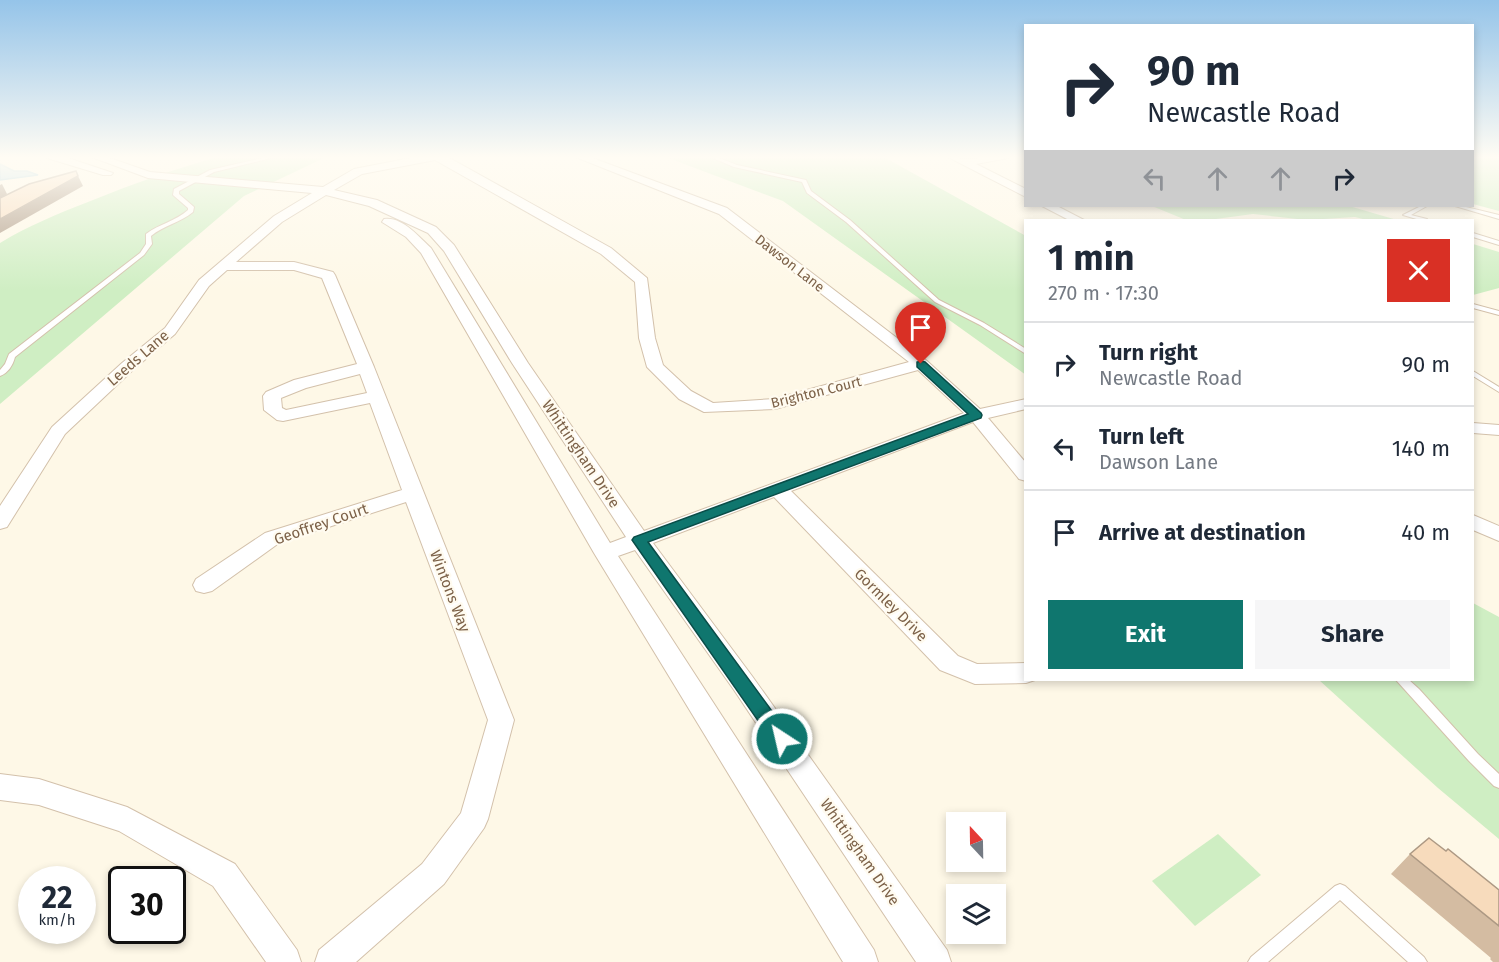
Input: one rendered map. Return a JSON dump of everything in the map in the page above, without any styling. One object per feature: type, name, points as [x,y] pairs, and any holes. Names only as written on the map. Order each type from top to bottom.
[{"type":"street","name":"Leeds Lane","points":[[0,522],[58,430],[170,331],[204,283],[278,219],[307,201]]},
{"type":"street","name":"Whittingham Drive","points":[[326,201],[376,216],[410,234],[426,251],[605,553],[862,962]]},
{"type":"street","name":"Whittingham Drive","points":[[358,201],[373,203],[432,230],[449,248],[520,363],[639,540],[743,683],[935,962]]},
{"type":"street","name":"Brighton Court","points":[[518,201],[606,251],[642,281],[646,338],[656,367],[685,394],[710,408],[775,404],[921,364]]},
{"type":"street","name":"Dawson Lane","points":[[696,201],[723,211],[921,364],[976,415]]},
{"type":"street","points":[[1050,207],[1076,219]]},
{"type":"street","name":"Wintons Way","points":[[224,266],[294,266],[328,275],[377,396],[501,720],[474,819],[433,874],[331,962]]},
{"type":"street","points":[[366,368],[300,384],[272,396],[273,410],[283,416],[377,396]]},
{"type":"street","points":[[605,553],[976,415],[1024,404]]},
{"type":"street","points":[[976,415],[1024,473]]},
{"type":"street","points":[[1474,428],[1499,430]]},
{"type":"street","name":"Gormley Drive","points":[[778,490],[949,663],[975,674],[1024,673]]},
{"type":"street","name":"Geoffrey Court","points":[[204,585],[272,538],[413,493]]},
{"type":"street","points":[[1474,522],[1499,534]]},
{"type":"street","points":[[0,787],[39,792],[127,820],[224,875],[285,962]]},
{"type":"lane","points":[[0,374],[9,365],[12,356],[142,254],[149,244],[148,235],[153,230],[186,216],[191,211],[191,207],[183,201]]},
{"type":"lane","points":[[821,201],[848,221],[937,301],[982,324],[1024,351]]},
{"type":"lane","points":[[1418,219],[1406,214],[1422,207]]},
{"type":"lane","points":[[1462,207],[1499,217]]},
{"type":"lane","points":[[1474,235],[1499,243]]},
{"type":"lane","points":[[1474,306],[1499,314]]},
{"type":"lane","points":[[1474,374],[1499,390]]},
{"type":"lane","points":[[1403,681],[1421,698],[1471,758],[1499,782]]},
{"type":"lane","points":[[1256,962],[1340,891],[1419,962]]},
{"type":"green space","points":[[90,201],[238,201],[0,404],[0,243]]},
{"type":"green space","points":[[783,201],[963,201],[1024,235],[1024,374]]},
{"type":"green space","points":[[1474,201],[1499,201],[1499,211],[1474,204]]},
{"type":"green space","points":[[1154,207],[1352,207],[1394,219],[1355,217],[1298,219],[1253,214],[1216,219],[1184,219]]},
{"type":"green space","points":[[1474,244],[1499,252],[1499,288],[1474,295]]},
{"type":"green space","points":[[1474,604],[1499,617],[1499,839],[1438,788],[1320,681],[1474,681]]},
{"type":"green space","points":[[1218,834],[1261,875],[1195,926],[1152,881]]},
{"type":"building","points":[[0,201],[33,201],[0,219]]},
{"type":"building","points":[[1429,838],[1446,851],[1448,849],[1499,890],[1499,926],[1410,854]]},
{"type":"route","points":[[782,739],[639,540],[976,415],[921,364]]}]
